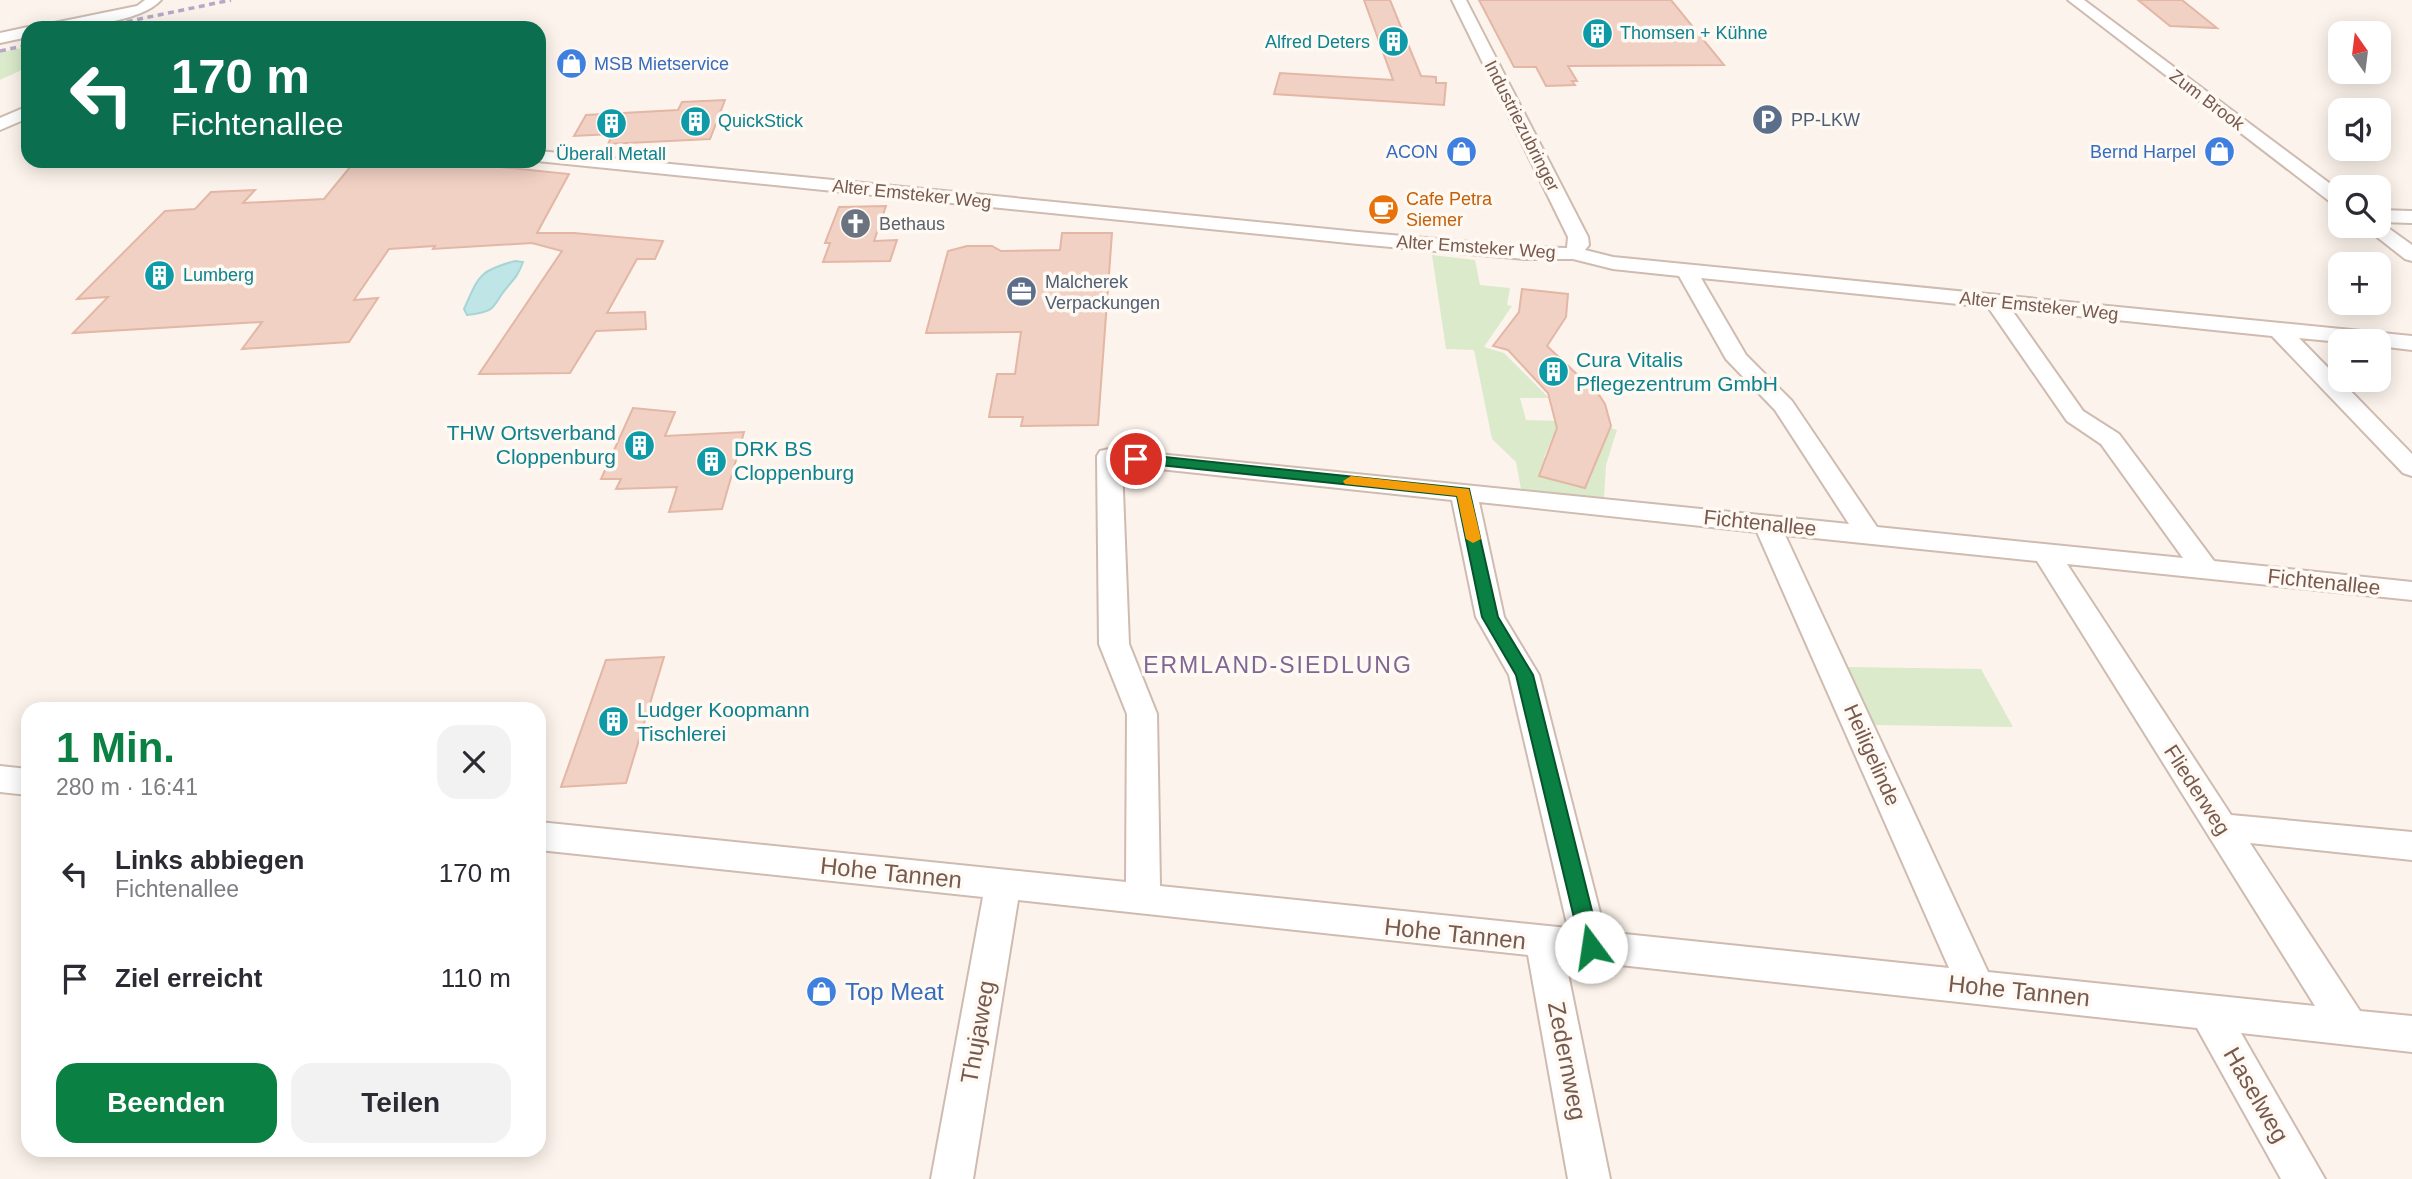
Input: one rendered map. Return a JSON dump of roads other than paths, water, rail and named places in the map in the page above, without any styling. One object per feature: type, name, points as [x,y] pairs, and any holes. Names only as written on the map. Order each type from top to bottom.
[{"type":"street","points":[[83,21],[142,9],[154,0]]},
{"type":"street","name":"Industriezubringer","points":[[1459,0],[1578,237],[1579,245],[1573,253]]},
{"type":"street","name":"Zum Brook","points":[[2075,0],[2328,192]]},
{"type":"street","points":[[0,38],[21,34]]},
{"type":"street","points":[[9,103],[21,106]]},
{"type":"street","points":[[0,125],[21,114]]},
{"type":"street","name":"Alter Emsteker Weg","points":[[546,157],[1358,239],[1544,255],[1573,253],[1614,263],[2412,343]]},
{"type":"street","points":[[2391,216],[2412,217]]},
{"type":"street","points":[[2389,238],[2412,255]]},
{"type":"street","points":[[1686,270],[1737,359],[1784,405],[1869,535]]},
{"type":"street","points":[[1995,302],[2075,416],[2110,439],[2207,570]]},
{"type":"street","points":[[2280,331],[2412,468]]},
{"type":"street","name":"Fichtenallee","points":[[1143,900],[1142,714],[1134,689],[1119,664],[1114,644],[1109,456],[2412,591]]},
{"type":"street","points":[[1464,493],[1490,617],[1524,675],[1591,947]]},
{"type":"street","name":"Heiligelinde","points":[[1768,524],[1976,986]]},
{"type":"street","name":"Fliederweg","points":[[2045,552],[2350,1028]]},
{"type":"street","points":[[0,779],[21,781]]},
{"type":"street","points":[[2221,827],[2412,846]]},
{"type":"street","name":"Hohe Tannen","points":[[546,837],[2412,1034]]},
{"type":"street","name":"Thujaweg","points":[[953,1179],[1003,885]]},
{"type":"street","name":"Zedernweg","points":[[1544,943],[1589,1179]]},
{"type":"street","name":"Haselweg","points":[[2207,1012],[2304,1179]]},
{"type":"water","points":[[515,261],[523,262],[494,306],[485,312],[467,315],[464,309],[481,276]]},
{"type":"railway","points":[[130,21],[231,0]]},
{"type":"railway","points":[[0,51],[21,46]]},
{"type":"place","name":"Thomsen + Kühne","points":[[1597,33]]},
{"type":"place","name":"Alfred Deters","points":[[1393,42]]},
{"type":"place","name":"MSB Mietservice","points":[[571,64]]},
{"type":"place","name":"PP-LKW","points":[[1768,120]]},
{"type":"place","name":"QuickStick","points":[[695,121]]},
{"type":"place","name":"Überall Metall","points":[[611,124]]},
{"type":"place","name":"ACON","points":[[1461,152]]},
{"type":"place","name":"Bernd Harpel","points":[[2219,152]]},
{"type":"place","name":"Cafe Petra Siemer","points":[[1383,209]]},
{"type":"place","name":"Bethaus","points":[[856,224]]},
{"type":"place","name":"Lumberg","points":[[160,275]]},
{"type":"place","name":"Malcherek Verpackungen","points":[[1022,292]]},
{"type":"place","name":"Cura Vitalis Pflegezentrum GmbH","points":[[1553,372]]},
{"type":"place","name":"THW Ortsverband Cloppenburg","points":[[639,445]]},
{"type":"place","name":"DRK BS Cloppenburg","points":[[711,461]]},
{"type":"place","name":"Ludger Koopmann Tischlerei","points":[[614,722]]},
{"type":"place","name":"Top Meat","points":[[822,992]]},
{"type":"district","name":"ERMLAND-SIEDLUNG","points":[[1278,665]]}]
